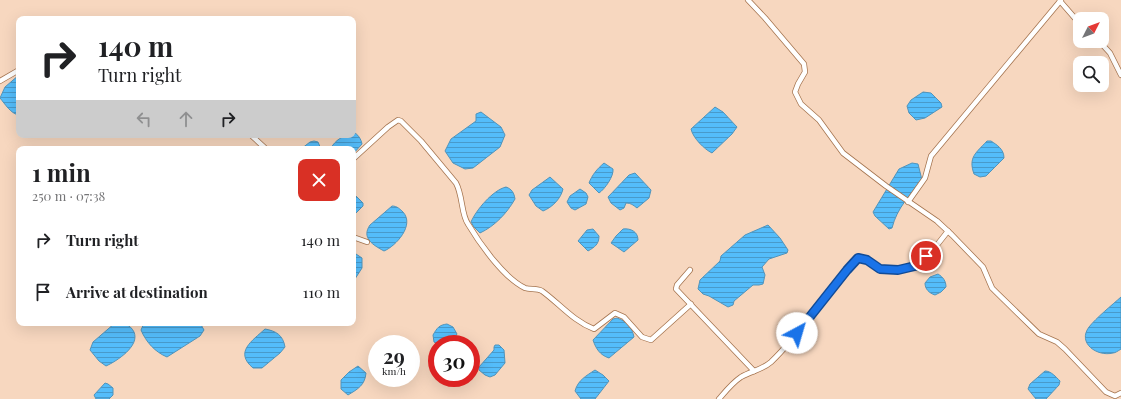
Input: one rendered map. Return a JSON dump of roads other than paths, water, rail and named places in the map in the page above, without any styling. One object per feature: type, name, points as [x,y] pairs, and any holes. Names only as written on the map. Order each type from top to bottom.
[{"type":"street","points":[[748,0],[804,64],[805,72],[795,92],[801,104],[819,120],[843,153],[908,202],[937,221],[983,267],[992,288],[1039,334],[1057,342],[1106,392],[1114,396],[1121,393]]},
{"type":"street","points":[[908,202],[925,178],[931,156],[1060,1],[1073,16]]},
{"type":"street","points":[[1105,48],[1110,53],[1121,75]]},
{"type":"street","points":[[0,81],[16,72]]},
{"type":"street","points":[[356,156],[388,127],[398,120],[401,121],[456,183],[460,189],[466,223],[499,267],[506,274],[526,288],[541,290],[570,315],[587,326],[594,329],[615,313],[624,317],[642,337],[651,340],[691,304]]},
{"type":"street","points":[[254,138],[263,146]]},
{"type":"street","points":[[719,399],[740,378],[762,368],[770,362],[791,340],[858,258],[867,260],[880,269],[898,270],[915,266],[937,245],[948,231]]},
{"type":"street","points":[[356,238],[367,242]]},
{"type":"street","points":[[690,270],[677,284],[676,289],[754,371]]},
{"type":"water","points":[[16,78],[16,114],[6,106],[0,98],[5,87]]},
{"type":"water","points":[[923,92],[931,93],[941,103],[942,107],[925,118],[916,120],[909,113],[907,106],[911,100]]},
{"type":"water","points":[[715,107],[723,112],[737,127],[732,134],[712,153],[699,143],[691,129]]},
{"type":"water","points":[[481,112],[501,127],[505,135],[500,147],[473,168],[465,169],[453,163],[445,151],[451,139],[476,121],[476,114]]},
{"type":"water","points":[[356,134],[361,140],[362,144],[356,151],[356,146],[332,146],[340,139],[356,138]]},
{"type":"water","points":[[987,141],[991,141],[1000,148],[1003,152],[1004,158],[986,176],[980,177],[974,174],[972,163],[976,152]]},
{"type":"water","points":[[310,142],[318,142],[320,146],[305,146]]},
{"type":"water","points":[[604,163],[613,169],[613,172],[609,182],[599,193],[589,183],[595,172]]},
{"type":"water","points":[[912,163],[918,164],[922,180],[904,202],[897,214],[892,228],[889,229],[875,216],[873,212],[899,169]]},
{"type":"water","points":[[635,173],[651,190],[649,198],[637,208],[626,203],[624,208],[620,210],[611,203],[608,197],[629,175]]},
{"type":"water","points":[[550,177],[563,189],[556,202],[543,211],[536,206],[529,195],[532,190]]},
{"type":"water","points":[[506,187],[510,189],[515,199],[500,219],[491,227],[480,233],[471,222],[473,217],[491,196]]},
{"type":"water","points":[[580,189],[586,193],[588,197],[586,204],[575,210],[571,208],[567,202],[570,196]]},
{"type":"water","points":[[356,196],[363,203],[363,206],[356,213]]},
{"type":"water","points":[[392,206],[397,207],[403,212],[407,223],[405,229],[394,245],[384,251],[372,244],[367,234],[370,225]]},
{"type":"water","points":[[768,225],[780,238],[788,250],[787,253],[769,259],[762,267],[765,275],[763,284],[753,285],[734,301],[733,305],[728,307],[703,294],[698,289],[700,280],[720,261],[721,256],[745,235]]},
{"type":"water","points":[[593,229],[599,236],[599,239],[596,245],[588,251],[578,241],[587,230]]},
{"type":"water","points":[[623,229],[634,231],[638,237],[638,240],[624,252],[611,243]]},
{"type":"water","points":[[356,254],[362,258],[362,268],[356,277]]},
{"type":"water","points":[[938,274],[944,279],[946,287],[935,295],[928,290],[925,283],[930,277]]},
{"type":"water","points":[[1121,297],[1121,349],[1115,353],[1107,354],[1095,351],[1090,348],[1087,343],[1085,338],[1086,333],[1089,327]]},
{"type":"water","points":[[617,318],[628,325],[632,330],[634,337],[609,358],[599,351],[593,340],[613,319]]},
{"type":"water","points":[[444,324],[453,327],[456,335],[433,335],[438,327]]},
{"type":"water","points":[[112,326],[128,326],[134,332],[135,337],[131,348],[116,361],[106,366],[99,361],[90,350],[93,342]]},
{"type":"water","points":[[143,326],[202,326],[204,330],[200,336],[167,357],[151,346],[145,339],[141,330]]},
{"type":"water","points":[[265,329],[278,334],[283,339],[285,347],[262,368],[253,368],[245,357],[245,352],[250,342]]},
{"type":"water","points":[[495,345],[499,345],[504,350],[505,363],[495,375],[490,377],[480,371],[480,366],[494,350]]},
{"type":"water","points":[[358,366],[366,373],[363,384],[348,395],[341,389],[341,380]]},
{"type":"water","points":[[595,370],[609,381],[595,399],[581,399],[575,391],[576,387],[583,379]]},
{"type":"water","points":[[1045,371],[1051,373],[1060,381],[1059,385],[1046,399],[1036,399],[1028,389],[1030,384]]},
{"type":"water","points":[[105,383],[113,388],[113,395],[109,399],[96,399],[94,395]]}]
